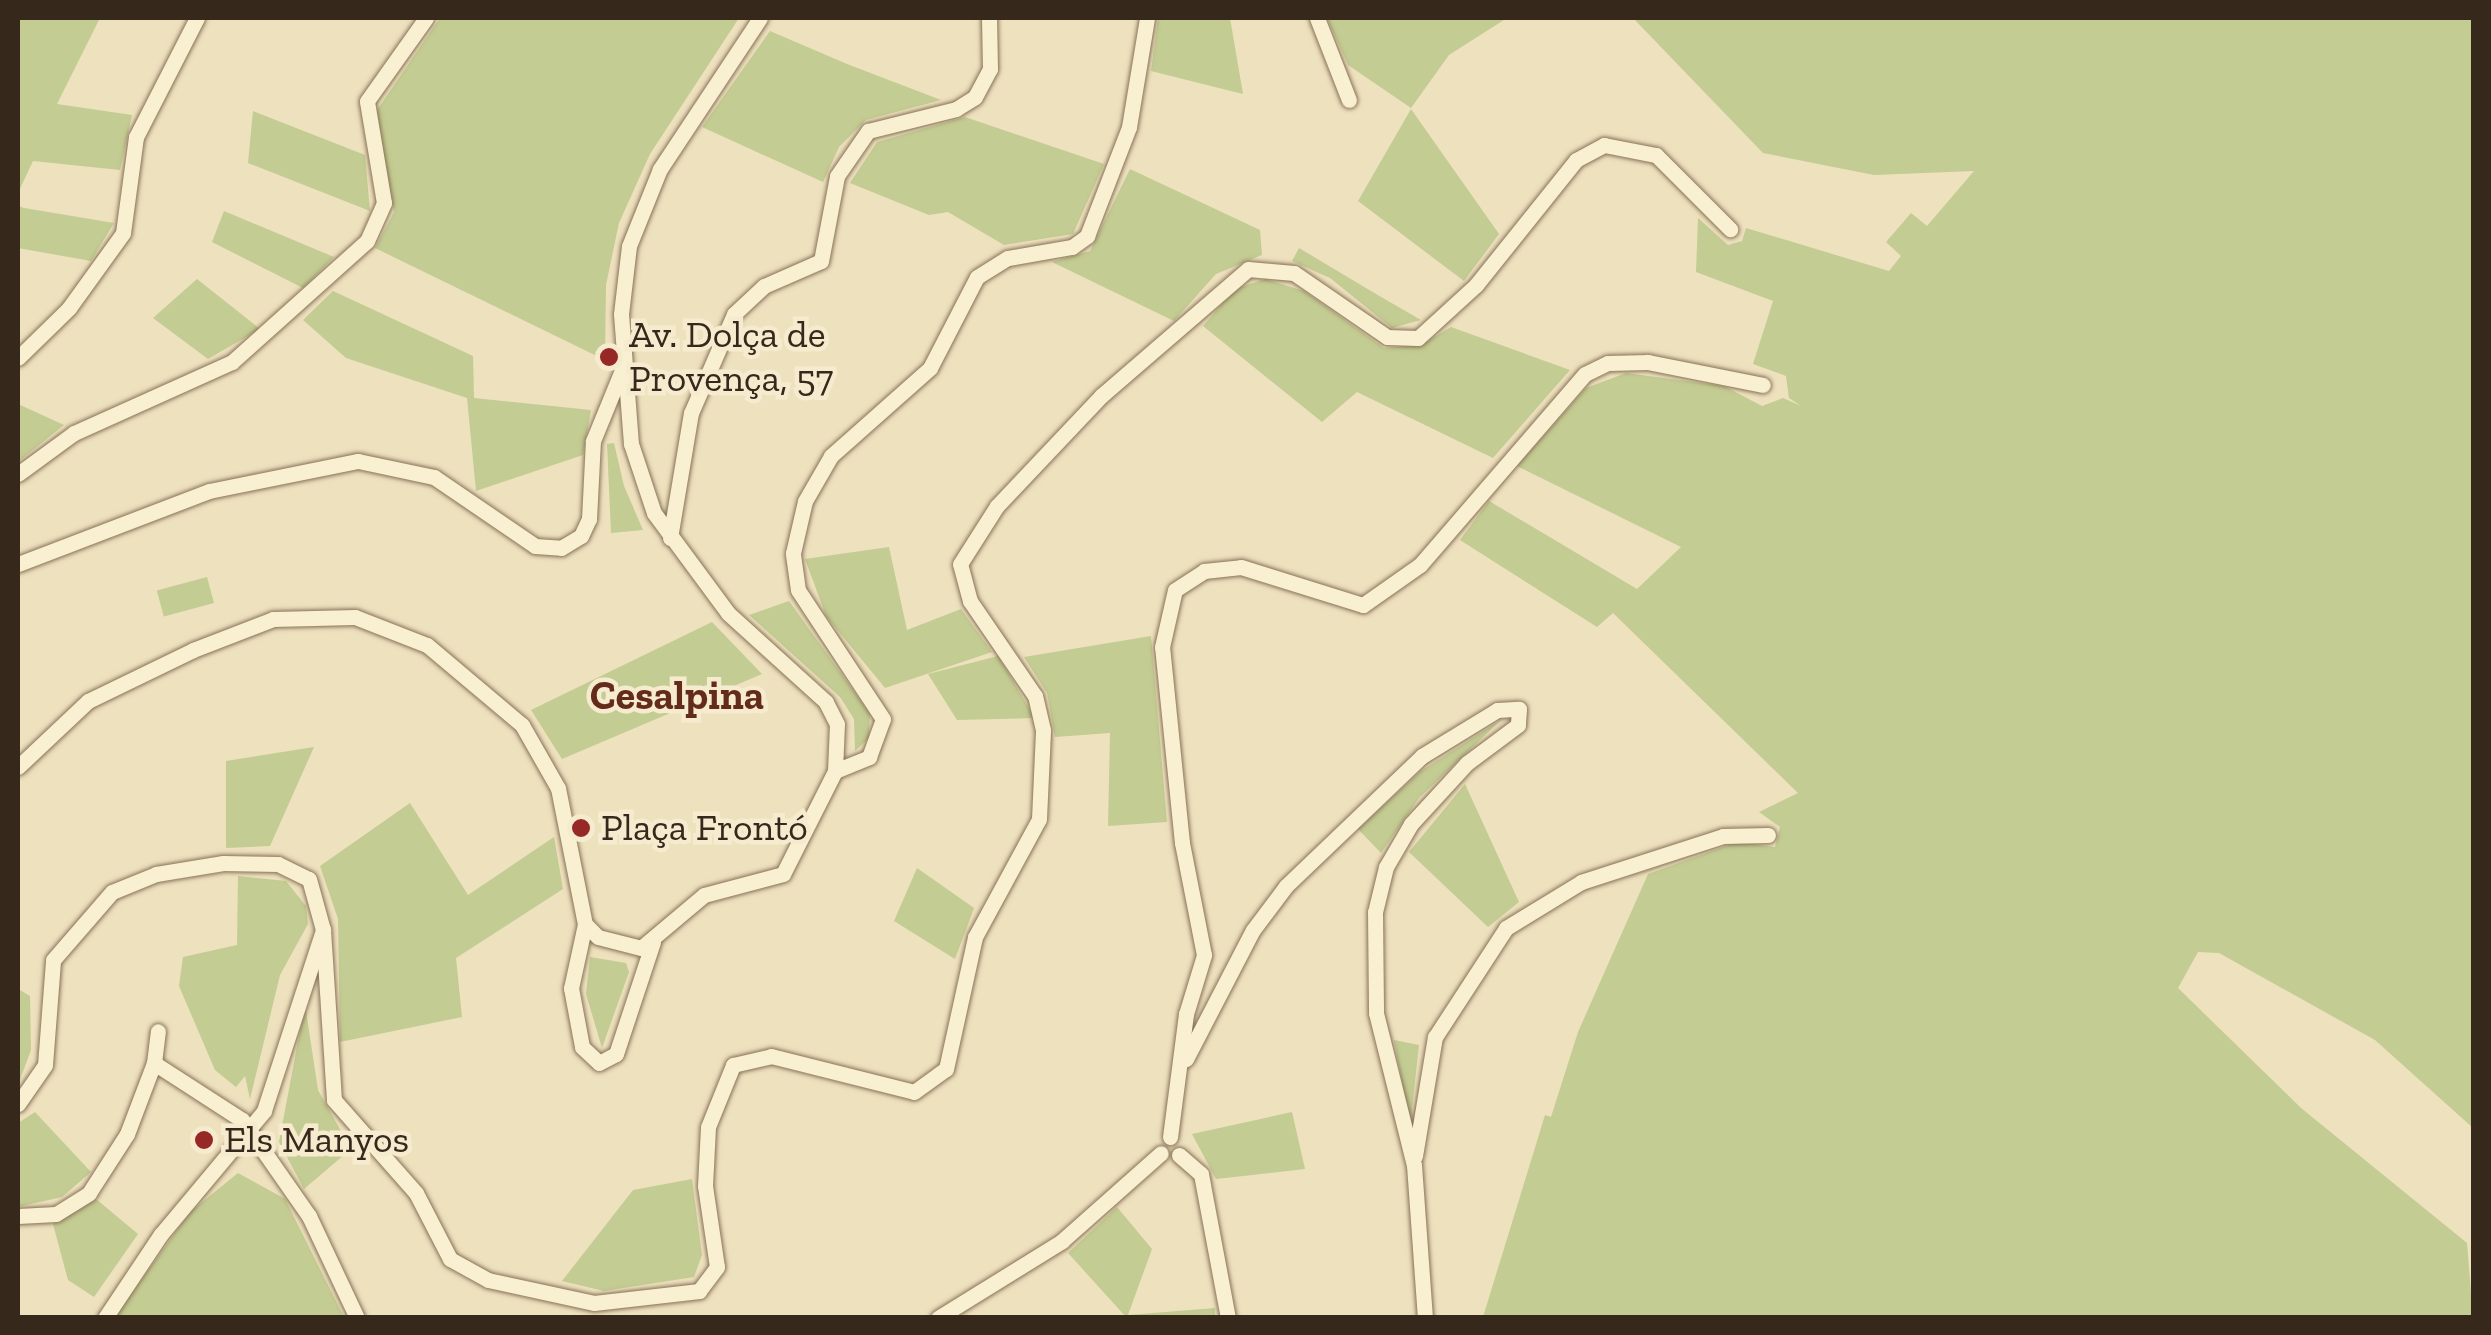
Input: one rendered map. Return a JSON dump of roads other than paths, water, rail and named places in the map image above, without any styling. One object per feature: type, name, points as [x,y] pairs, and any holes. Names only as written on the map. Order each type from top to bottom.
[{"type":"street","points":[[18,358],[69,308],[123,233],[142,119],[197,18]]},
{"type":"street","points":[[18,474],[74,433],[241,356],[363,246],[384,203],[367,101],[426,18]]},
{"type":"street","points":[[18,768],[88,701],[193,650],[290,616],[379,623],[466,671],[522,725],[562,800],[585,924],[572,988],[582,1046],[599,1063],[616,1054],[653,942],[704,895],[784,874],[835,772],[837,724],[826,702],[768,657],[670,538],[637,472],[624,366],[623,272],[638,218],[677,140],[760,18]]},
{"type":"street","points":[[670,538],[691,414],[734,314],[764,286],[821,261],[838,176],[868,132],[956,110],[975,96],[990,69],[990,18]]},
{"type":"street","points":[[835,772],[868,757],[883,719],[798,590],[793,553],[804,501],[831,456],[930,368],[977,278],[1008,258],[1072,247],[1087,236],[1129,127],[1147,18]]},
{"type":"street","points":[[1317,18],[1349,100]]},
{"type":"street","points":[[18,1104],[45,1065],[53,960],[112,892],[156,874],[262,861],[309,879],[323,930],[334,1100],[416,1193],[450,1259],[488,1280],[594,1303],[698,1291],[717,1267],[704,1186],[708,1127],[733,1065],[771,1056],[914,1092],[946,1069],[974,937],[1038,818],[1043,730],[1035,696],[970,600],[960,564],[997,506],[1101,396],[1248,269],[1294,273],[1387,337],[1418,338],[1476,286],[1576,160],[1604,145],[1638,147],[1670,164],[1730,229]]},
{"type":"street","points":[[938,1318],[1062,1241],[1161,1153],[1170,1136],[1186,1058],[1184,1028],[1204,955],[1182,843],[1162,647],[1176,590],[1204,571],[1241,567],[1363,605],[1420,565],[1585,374],[1627,360],[1693,366],[1763,386]]},
{"type":"street","points":[[18,564],[209,491],[358,462],[434,478],[535,546],[560,548],[581,536],[589,519],[593,440],[624,366]]},
{"type":"street","points":[[1186,1058],[1253,930],[1286,886],[1422,756],[1496,710],[1519,709],[1518,725],[1425,806],[1382,880],[1373,928],[1376,1013],[1414,1165],[1426,1318]]},
{"type":"street","points":[[1414,1165],[1435,1037],[1506,928],[1581,882],[1723,836],[1768,835]]},
{"type":"street","points":[[585,924],[621,947],[653,942]]},
{"type":"street","points":[[105,1318],[161,1234],[250,1132],[323,930]]},
{"type":"street","points":[[18,1216],[56,1214],[89,1193],[126,1134],[154,1063],[158,1031]]},
{"type":"street","points":[[154,1063],[214,1096],[250,1132],[309,1216],[357,1318]]},
{"type":"street","points":[[1170,1136],[1182,1144],[1179,1155]]},
{"type":"street","points":[[1161,1153],[1179,1155],[1202,1174],[1228,1318]]},
{"type":"place","name":"Av. Dolça de Provença, 57","points":[[609,357]]},
{"type":"place","name":"Plaça Frontó","points":[[581,828]]},
{"type":"place","name":"Els Manyos","points":[[204,1140]]},
{"type":"district","name":"Cesalpina","points":[[677,695]]}]
